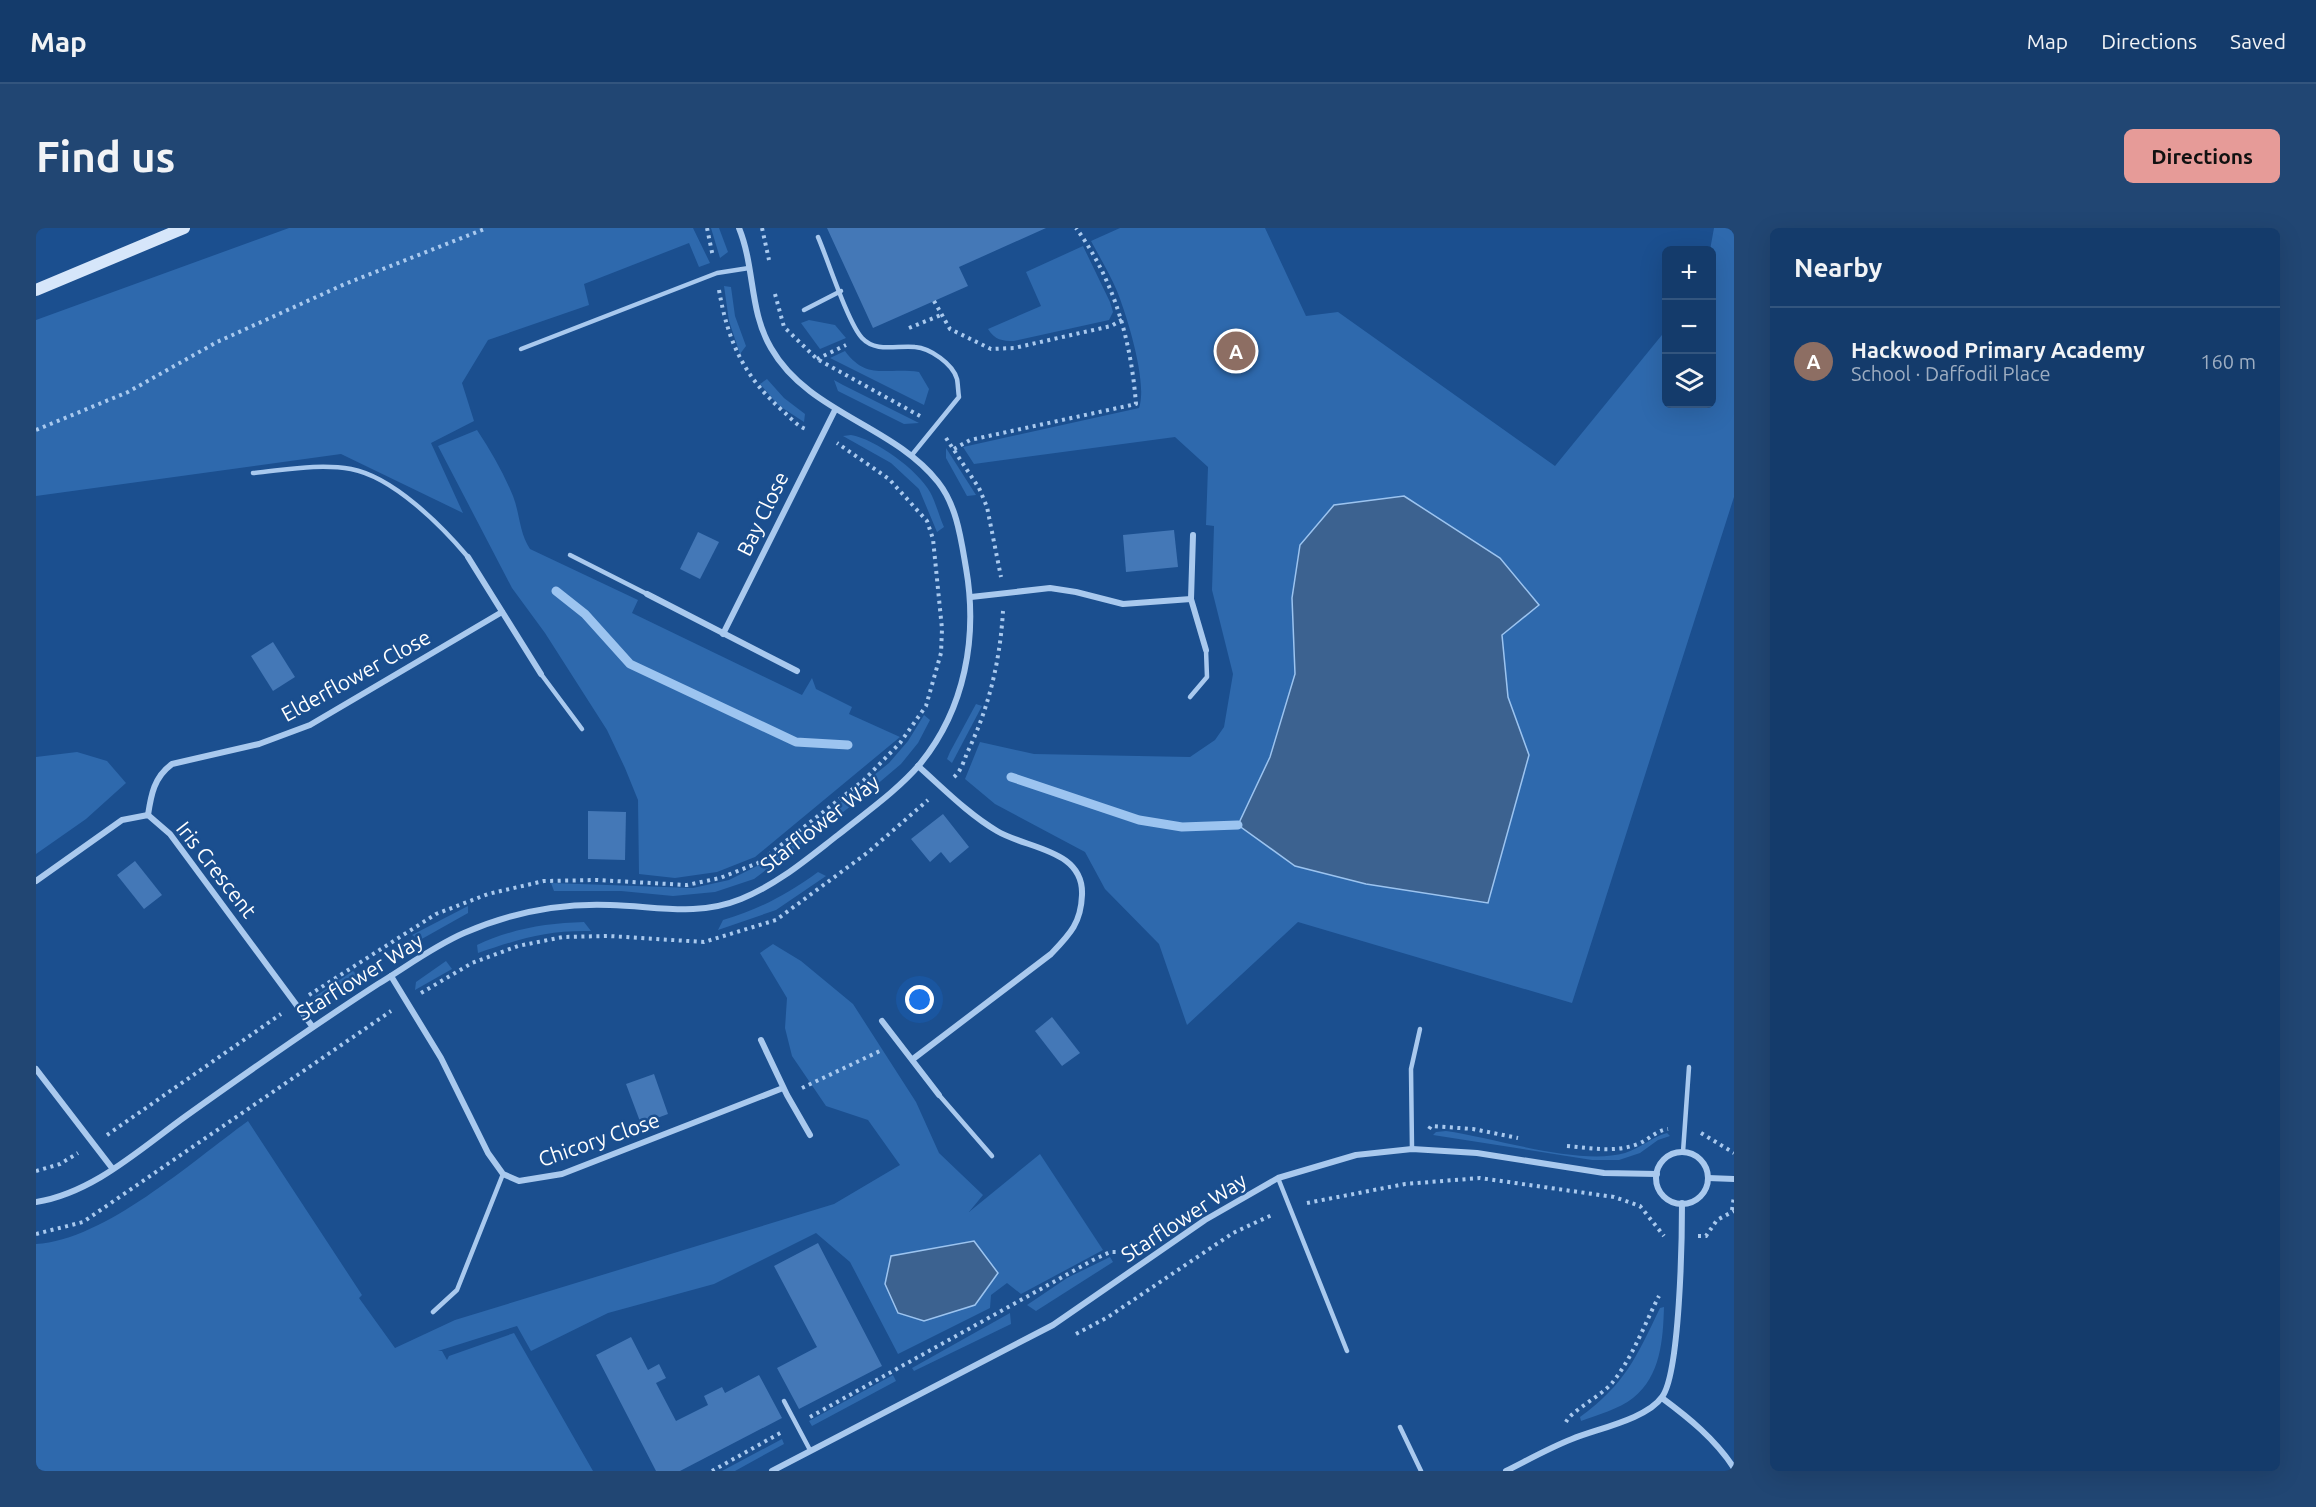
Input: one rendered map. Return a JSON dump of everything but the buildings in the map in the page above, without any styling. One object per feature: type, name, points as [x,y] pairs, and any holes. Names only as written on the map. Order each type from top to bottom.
[{"type":"street","points":[[36,290],[184,228]]},
{"type":"street","name":"Starflower Way","points":[[36,1202],[82,1188],[312,1026],[459,935],[536,910],[569,905],[610,905],[702,911],[736,902],[771,887],[865,813],[918,766],[951,719],[962,685],[971,628],[971,597],[955,515],[939,483],[911,456],[835,410],[787,370],[771,349],[758,320],[739,228]]},
{"type":"street","name":"Bay Close","points":[[723,634],[835,410]]},
{"type":"street","points":[[1193,535],[1191,599],[1206,650]]},
{"type":"street","points":[[468,557],[541,674]]},
{"type":"street","points":[[971,597],[1050,588],[1123,604],[1191,599]]},
{"type":"street","points":[[647,594],[797,671]]},
{"type":"street","name":"Elderflower Close","points":[[148,815],[152,789],[164,770],[172,764],[259,744],[310,725],[502,612]]},
{"type":"street","points":[[913,1059],[1051,954],[1069,935],[1081,914],[1082,880],[1075,868],[1054,854],[998,832],[918,766]]},
{"type":"street","name":"Iris Crescent","points":[[36,881],[122,820],[148,815],[170,834],[312,1026]]},
{"type":"street","points":[[391,976],[441,1058],[488,1153],[503,1174]]},
{"type":"street","points":[[882,1021],[939,1095]]},
{"type":"street","points":[[761,1040],[783,1088],[810,1135]]},
{"type":"street","points":[[36,1069],[112,1168]]},
{"type":"street","name":"Chicory Close","points":[[503,1174],[519,1181],[562,1174],[783,1088]]},
{"type":"street","name":"Starflower Way","points":[[772,1471],[1053,1325],[1243,1196],[1278,1178],[1356,1155],[1412,1149],[1478,1153],[1604,1173],[1657,1174]]},
{"type":"street","points":[[1683,1152],[1698,1157],[1707,1170],[1708,1178],[1700,1196],[1682,1203],[1666,1197],[1657,1183],[1657,1174],[1659,1167],[1669,1155],[1683,1152]]},
{"type":"street","points":[[1708,1178],[1734,1179]]},
{"type":"street","points":[[1506,1471],[1552,1448],[1641,1413],[1662,1398],[1670,1377],[1674,1350],[1682,1203]]},
{"type":"street","points":[[1662,1398],[1692,1420],[1725,1453],[1734,1468]]},
{"type":"lane","points":[[819,237],[853,324],[862,338],[873,346],[886,348],[917,346],[939,356],[957,376],[959,397],[937,427],[911,456]]},
{"type":"lane","points":[[521,350],[717,273],[749,268]]},
{"type":"lane","points":[[804,310],[841,291]]},
{"type":"lane","points":[[253,473],[315,467],[352,469],[392,487],[442,526],[468,557]]},
{"type":"lane","points":[[570,555],[647,594]]},
{"type":"lane","points":[[1190,697],[1207,677],[1206,650]]},
{"type":"lane","points":[[541,674],[582,729]]},
{"type":"lane","points":[[1412,1149],[1411,1069],[1420,1029]]},
{"type":"lane","points":[[1683,1152],[1689,1067]]},
{"type":"lane","points":[[939,1095],[992,1156]]},
{"type":"lane","points":[[433,1312],[457,1290],[503,1174]]},
{"type":"lane","points":[[1278,1178],[1347,1351]]},
{"type":"lane","points":[[784,1401],[810,1450]]},
{"type":"lane","points":[[1400,1427],[1421,1471]]},
{"type":"path","points":[[36,430],[128,392],[217,342],[345,284],[487,228]]},
{"type":"path","points":[[762,228],[771,269]]},
{"type":"path","points":[[954,449],[970,440],[1136,404],[1133,368],[1123,320],[1088,244],[1076,228]]},
{"type":"path","points":[[36,1234],[83,1222],[406,1001],[472,963],[518,946],[563,937],[704,942],[776,920],[908,820],[941,786],[957,774],[979,730],[996,672],[1005,593],[987,507],[954,449],[937,427],[817,360],[784,327],[774,290]]},
{"type":"path","points":[[934,301],[950,329],[991,350],[1014,348],[1111,326],[1123,320]]},
{"type":"path","points":[[36,1171],[60,1164],[93,1144],[360,960],[436,914],[488,894],[544,881],[597,880],[687,885],[720,878],[758,863],[864,780],[900,743],[926,706],[941,653],[942,629],[933,539],[927,521],[889,479],[821,434]]},
{"type":"path","points":[[787,1095],[899,1042]]},
{"type":"path","points":[[1412,1149],[1431,1126],[1473,1129],[1525,1140]]},
{"type":"path","points":[[1558,1145],[1615,1150],[1641,1143],[1658,1130],[1684,1127],[1702,1133],[1734,1153]]},
{"type":"path","points":[[1066,1339],[1108,1317],[1233,1233],[1290,1206],[1342,1194],[1405,1184],[1480,1178],[1614,1197],[1640,1206],[1662,1236],[1662,1247]]},
{"type":"path","points":[[1662,1236],[1706,1236],[1717,1221],[1733,1210],[1734,1196]]},
{"type":"path","points":[[712,1471],[1110,1252],[1160,1252]]},
{"type":"path","points":[[1552,1448],[1569,1417],[1595,1399],[1624,1364],[1660,1294]]},
{"type":"shaded area","points":[[289,228],[693,228],[710,263],[699,267],[689,243],[584,284],[589,305],[488,340],[462,383],[474,421],[431,443],[463,513],[341,454],[36,496],[36,320]]},
{"type":"shaded area","points":[[711,228],[719,228],[728,252],[720,258]]},
{"type":"shaded area","points":[[1120,228],[1265,228],[1306,316],[1338,312],[1555,466],[1662,335],[1662,408],[1716,408],[1716,246],[1711,246],[1714,228],[1734,228],[1734,497],[1572,1003],[1298,922],[1187,1025],[1159,944],[1105,889],[1085,852],[995,804],[965,779],[980,742],[1034,754],[1190,757],[1215,740],[1224,727],[1233,674],[1212,590],[1214,526],[1206,525],[1208,467],[1175,437],[974,464],[963,447],[1139,408],[1141,383],[1139,367],[1126,316],[1108,272],[1091,241]],"holes":[[[1404,496],[1500,558],[1538,605],[1502,635],[1508,697],[1529,756],[1238,825],[1270,757],[1295,674],[1292,598]]]},
{"type":"shaded area","points":[[1083,246],[1110,302],[1113,312],[1109,320],[1014,341],[1002,340],[993,336],[988,329],[1041,306],[1026,272]]},
{"type":"shaded area","points":[[724,286],[731,287],[735,316],[746,346],[740,354],[729,321]]},
{"type":"shaded area","points":[[809,320],[835,325],[846,338],[820,349],[801,323]]},
{"type":"shaded area","points":[[845,351],[853,360],[869,370],[919,372],[929,389],[924,405],[830,358]]},
{"type":"shaded area","points":[[767,379],[784,398],[805,414],[804,422],[778,405],[760,384]]},
{"type":"shaded area","points":[[834,380],[919,423],[904,424],[838,391]]},
{"type":"shaded area","points":[[477,430],[509,487],[530,549],[638,600],[632,613],[802,695],[812,678],[816,689],[852,707],[849,714],[900,737],[755,857],[717,872],[675,878],[639,874],[638,800],[625,768],[607,730],[545,633],[512,588],[438,446]]},
{"type":"shaded area","points":[[851,435],[872,442],[916,474],[930,492],[944,527],[937,532],[919,489],[891,463],[843,436]]},
{"type":"shaded area","points":[[946,448],[976,495],[967,496],[946,458]]},
{"type":"shaded area","points":[[1404,496],[1500,558],[1539,605],[1502,635],[1508,697],[1529,755],[1488,903],[1366,884],[1295,866],[1238,825],[1270,757],[1295,674],[1292,598],[1300,545],[1334,505]]},
{"type":"shaded area","points":[[976,704],[982,706],[952,763],[947,759]]},
{"type":"shaded area","points":[[924,715],[930,720],[918,743],[901,764],[855,803],[754,879],[715,892],[673,896],[621,891],[554,891],[551,883],[693,888],[729,880],[769,860],[889,763],[908,741]]},
{"type":"shaded area","points":[[77,752],[107,761],[126,783],[86,819],[36,854],[36,757]]},
{"type":"shaded area","points":[[818,872],[826,876],[776,910],[718,930],[723,920],[772,900]]},
{"type":"shaded area","points":[[468,906],[468,913],[420,940],[412,935]]},
{"type":"shaded area","points":[[584,922],[591,931],[533,936],[478,953],[477,945],[516,931],[542,925]]},
{"type":"shaded area","points":[[773,944],[801,961],[853,1004],[916,1102],[939,1153],[983,1195],[969,1212],[1040,1154],[1103,1250],[1021,1294],[1007,1283],[991,1295],[990,1308],[898,1354],[850,1262],[816,1233],[714,1284],[608,1313],[531,1351],[517,1326],[438,1351],[442,1351],[447,1360],[449,1356],[514,1333],[593,1471],[36,1471],[36,1244],[63,1239],[90,1229],[118,1214],[174,1177],[248,1121],[362,1295],[359,1298],[395,1348],[455,1320],[834,1204],[900,1165],[868,1120],[826,1106],[792,1056],[785,1028],[787,998],[760,953]]},
{"type":"shaded area","points":[[446,961],[452,969],[415,990],[416,982]]},
{"type":"shaded area","points":[[353,971],[358,976],[335,993],[314,997]]},
{"type":"shaded area","points":[[1446,1131],[1537,1150],[1585,1156],[1625,1153],[1667,1133],[1670,1136],[1658,1140],[1640,1153],[1619,1160],[1592,1160],[1433,1135],[1436,1132]]},
{"type":"shaded area","points":[[974,1241],[998,1273],[975,1305],[924,1321],[898,1313],[885,1284],[891,1256]]},
{"type":"shaded area","points":[[1110,1257],[1113,1262],[1036,1311],[1027,1305],[1067,1278]]},
{"type":"shaded area","points":[[1664,1307],[1659,1356],[1650,1379],[1633,1398],[1581,1421],[1580,1417],[1608,1393],[1628,1369],[1660,1308]]},
{"type":"shaded area","points":[[1010,1313],[1011,1324],[914,1371],[912,1368]]},
{"type":"shaded area","points":[[893,1375],[896,1381],[812,1426],[809,1421]]},
{"type":"shaded area","points":[[782,1439],[784,1444],[735,1471],[722,1471]]},
{"type":"waterway","points":[[556,591],[585,614],[630,664],[796,742],[848,745]]},
{"type":"waterway","points":[[1011,777],[1139,820],[1182,827],[1238,825]]},
{"type":"place","name":"Hackwood Primary Academy","points":[[1236,351]]}]
